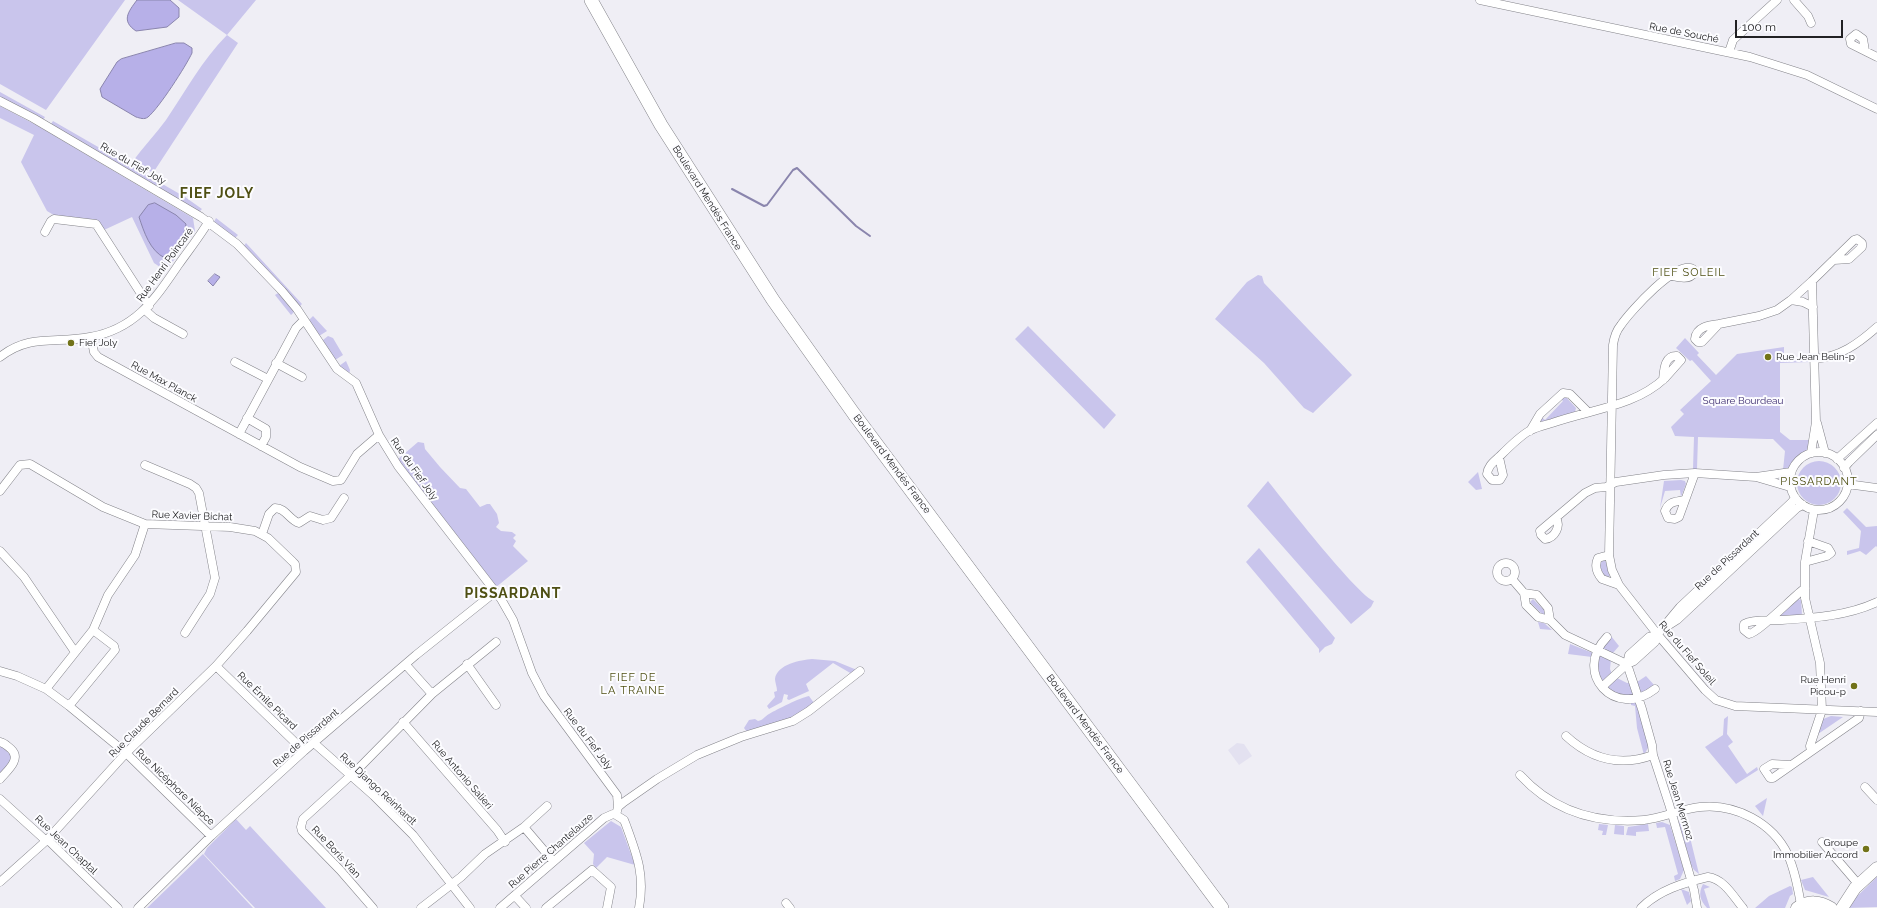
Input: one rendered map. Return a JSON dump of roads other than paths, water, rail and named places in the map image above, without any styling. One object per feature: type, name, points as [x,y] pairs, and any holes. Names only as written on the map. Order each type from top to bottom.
[{"type":"main road","name":"Boulevard Mendès France","points":[[591,0],[661,125],[773,300],[859,420],[1204,883],[1207,895],[1224,907]]},
{"type":"main road","name":"Boulevard Mendès France","points":[[597,0],[644,85],[704,185],[776,297],[883,445],[1224,907]]},
{"type":"main road","points":[[1799,906],[1813,902],[1828,906],[1857,886],[1877,868]]},
{"type":"main road","points":[[1842,908],[1857,886]]},
{"type":"street","name":"Rue de Souché","points":[[1480,0],[1729,52],[1807,75],[1877,109]]},
{"type":"street","points":[[1729,52],[1733,40],[1777,0]]},
{"type":"street","points":[[1794,0],[1808,16],[1810,23]]},
{"type":"street","points":[[1865,51],[1877,56]]},
{"type":"street","name":"Rue du Fief Joly","points":[[0,101],[33,118],[209,222],[237,244],[282,291],[338,368],[359,386],[379,435],[398,466],[495,592],[513,620],[532,673],[544,696],[617,795],[617,811],[626,825],[640,863],[641,884],[639,908]]},
{"type":"street","points":[[45,232],[51,221],[54,219],[96,224],[154,318],[183,334]]},
{"type":"street","name":"Rue Henri Poincaré","points":[[0,357],[12,349],[29,342],[91,337],[122,326],[147,308],[209,222]]},
{"type":"street","points":[[1719,324],[1764,315],[1777,310],[1791,300],[1834,260]]},
{"type":"street","name":"Rue du Fief Soleil","points":[[1668,275],[1621,324],[1617,331],[1613,345],[1609,555],[1612,570],[1619,585],[1661,631],[1705,690],[1721,702],[1735,706],[1877,712]]},
{"type":"street","points":[[1811,453],[1816,422],[1812,281]]},
{"type":"street","points":[[1791,300],[1803,302],[1813,307]]},
{"type":"street","points":[[238,434],[298,324],[304,320]]},
{"type":"street","points":[[1814,359],[1842,353],[1863,340],[1877,327]]},
{"type":"street","name":"Rue Max Planck","points":[[91,337],[94,352],[98,357],[300,467],[336,482],[343,478],[357,454],[379,435]]},
{"type":"street","points":[[236,362],[268,378]]},
{"type":"street","points":[[276,363],[302,377]]},
{"type":"street","points":[[1530,430],[1587,411],[1611,406],[1639,397],[1663,380]]},
{"type":"street","points":[[1499,457],[1530,430],[1540,414],[1563,393],[1570,394],[1587,411]]},
{"type":"street","points":[[247,418],[266,429],[266,437],[261,446]]},
{"type":"street","points":[[1816,422],[1825,453]]},
{"type":"street","points":[[1844,468],[1877,423]]},
{"type":"street","points":[[1837,459],[1867,438],[1877,435]]},
{"type":"street","points":[[1811,453],[1825,453],[1837,459],[1844,468],[1847,484],[1843,496],[1838,502],[1828,508],[1814,510],[1803,505],[1795,497],[1790,487],[1792,472],[1797,462],[1811,453]]},
{"type":"street","name":"Rue Xavier Bichat","points":[[0,491],[20,465],[30,464],[103,507],[145,524],[246,528],[262,534],[295,564],[296,572]]},
{"type":"street","points":[[145,465],[190,484],[196,488],[199,493],[202,516],[206,527],[214,584],[210,594],[185,633]]},
{"type":"street","points":[[1556,518],[1584,493],[1610,485],[1663,475],[1695,473],[1756,477],[1792,472]]},
{"type":"street","points":[[1684,500],[1695,473]]},
{"type":"street","points":[[1756,477],[1790,487]]},
{"type":"street","points":[[1847,484],[1877,488]]},
{"type":"street","name":"Rue de Pissardant","points":[[1661,631],[1680,607],[1792,502],[1795,497]]},
{"type":"street","points":[[262,534],[268,515],[275,508],[281,509],[294,522],[299,524],[310,516],[323,520],[331,518],[344,498]]},
{"type":"street","name":"Rue de Pissardant","points":[[1661,631],[1677,620],[1797,508],[1803,505]]},
{"type":"street","points":[[1811,751],[1810,746],[1822,710],[1820,663],[1809,618],[1805,588],[1808,541],[1814,510]]},
{"type":"street","points":[[0,671],[17,676],[46,689],[93,630],[108,596],[135,555],[145,524]]},
{"type":"street","points":[[1806,562],[1827,556],[1830,553],[1828,548],[1808,541]]},
{"type":"street","points":[[0,551],[24,577],[75,652]]},
{"type":"street","name":"Rue du Fief Soleil","points":[[1609,555],[1598,558],[1596,569],[1602,579],[1619,585]]},
{"type":"street","name":"Rue Claude Bernard","points":[[0,882],[47,840],[126,753],[216,666],[296,572]]},
{"type":"street","points":[[1512,579],[1524,593],[1526,605],[1538,617],[1550,620],[1565,635],[1627,664]]},
{"type":"street","points":[[1805,588],[1766,621],[1809,618],[1857,610],[1877,602]]},
{"type":"street","name":"Rue de Pissardant","points":[[138,908],[211,836],[304,751],[495,592]]},
{"type":"street","points":[[1524,593],[1537,595],[1548,608],[1550,620]]},
{"type":"street","points":[[69,706],[115,650],[114,646],[93,630]]},
{"type":"street","points":[[1602,687],[1627,664],[1634,661],[1655,642],[1661,631]]},
{"type":"street","points":[[1607,637],[1597,650],[1594,667],[1598,681],[1607,693],[1618,698],[1630,700],[1639,699],[1655,689]]},
{"type":"street","points":[[351,776],[432,694],[467,664],[496,642]]},
{"type":"street","points":[[467,664],[496,705]]},
{"type":"street","name":"Rue Jean Mermoz","points":[[1627,664],[1639,699],[1652,745],[1653,755],[1660,771],[1671,814],[1692,881],[1697,908]]},
{"type":"street","points":[[406,665],[432,694]]},
{"type":"street","name":"Rue Émile Picard","points":[[216,666],[304,751]]},
{"type":"street","name":"Rue Pierre Chantelauze","points":[[500,908],[604,818],[613,814],[657,779],[697,755],[741,737],[793,721],[809,711],[860,671]]},
{"type":"street","name":"Rue Nicéphore Nièpce","points":[[46,689],[126,753],[211,836]]},
{"type":"street","points":[[1790,765],[1859,718],[1862,711]]},
{"type":"street","name":"Rue Antonio Salieri","points":[[403,722],[497,830],[505,842]]},
{"type":"street","points":[[1566,736],[1585,752],[1605,759],[1623,761],[1653,755]]},
{"type":"street","points":[[0,742],[13,751],[15,757],[14,763],[0,779]]},
{"type":"street","name":"Rue Django Reinhardt","points":[[314,743],[413,835],[470,908]]},
{"type":"street","points":[[1520,775],[1552,802],[1582,816],[1618,821],[1645,820],[1701,807],[1712,806],[1735,810],[1755,819],[1771,833],[1786,852],[1795,876],[1799,906]]},
{"type":"street","name":"Rue Boris Vian","points":[[351,776],[304,819],[301,827],[302,831],[340,870],[373,908]]},
{"type":"street","points":[[1865,787],[1877,800]]},
{"type":"street","name":"Rue Jean Chaptal","points":[[0,799],[47,840],[118,908]]},
{"type":"street","points":[[421,908],[452,884],[485,854],[505,842],[524,827],[547,806]]},
{"type":"street","points":[[524,827],[553,862]]},
{"type":"street","points":[[1822,842],[1857,886]]},
{"type":"street","points":[[546,908],[592,870],[611,887],[607,908]]},
{"type":"street","points":[[1641,908],[1661,893],[1692,881],[1708,877],[1718,880],[1743,908]]},
{"type":"street","points":[[515,896],[526,908]]},
{"type":"waterway","points":[[732,189],[764,206],[767,205],[793,170],[797,168],[856,226],[870,236]]},
{"type":"place","name":"Fief Joly","points":[[71,343]]},
{"type":"place","name":"Rue Jean Belin-p","points":[[1768,357]]},
{"type":"place","name":"Rue Henri Picou-p","points":[[1854,686]]},
{"type":"place","name":"Groupe Immobilier Accord","points":[[1866,849]]},
{"type":"district","name":"FIEF JOLY","points":[[217,194]]},
{"type":"district","name":"FIEF SOLEIL","points":[[1689,273]]},
{"type":"district","name":"PISSARDANT","points":[[1819,482]]},
{"type":"district","name":"PISSARDANT","points":[[513,594]]},
{"type":"district","name":"FIEF DE LA TRAINE","points":[[633,684]]},
{"type":"park label","name":"Square Bourdeau","points":[[1743,401]]}]
